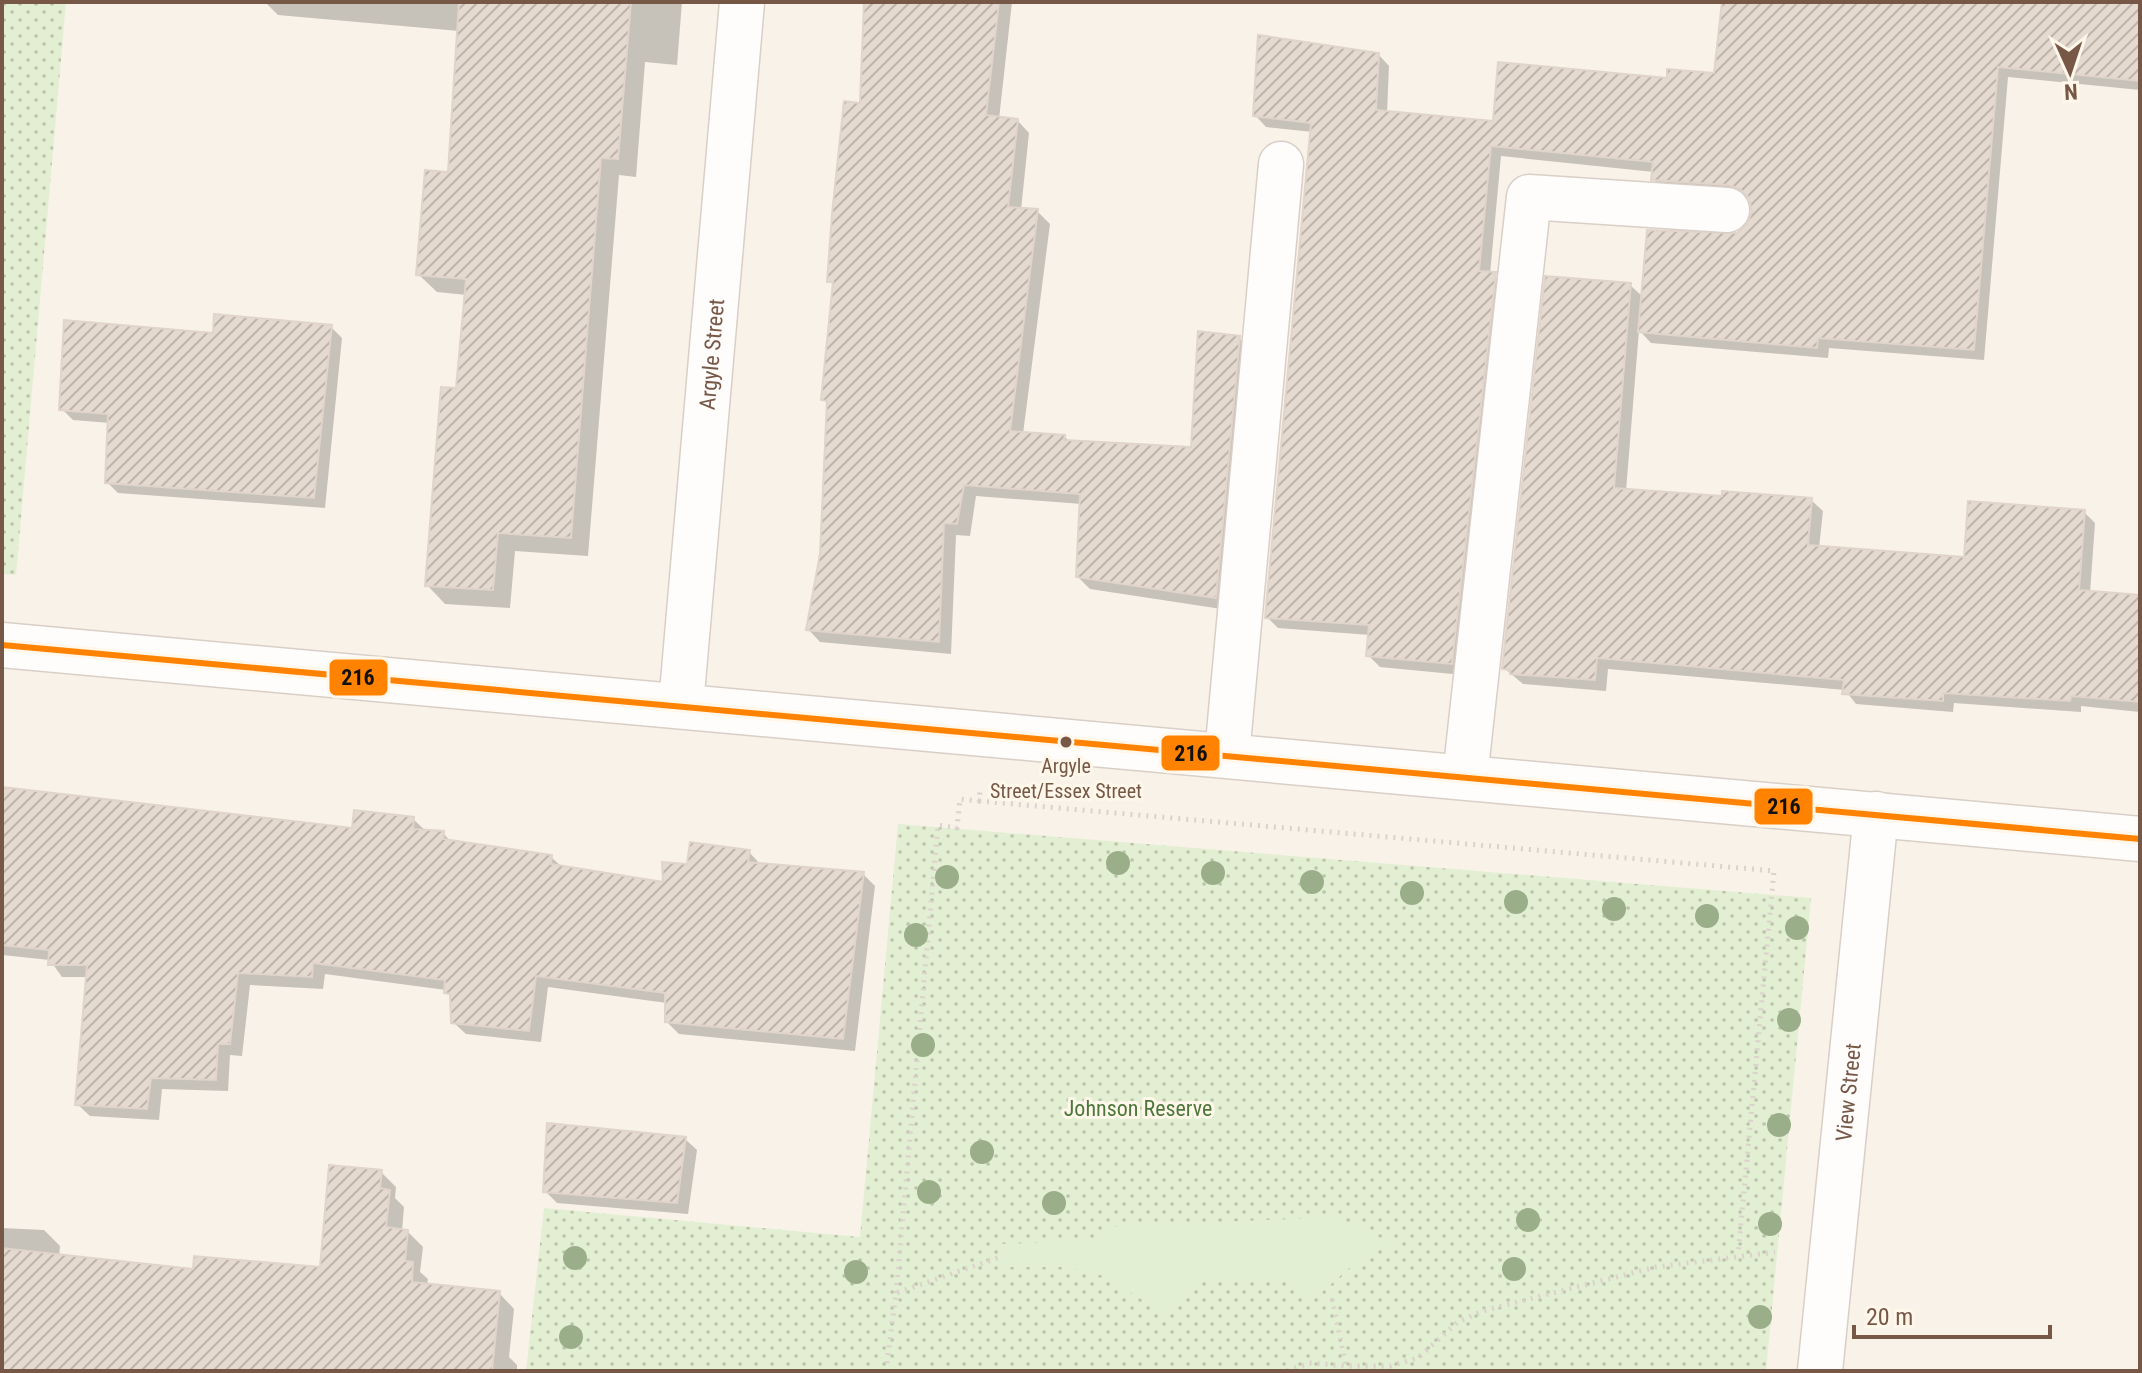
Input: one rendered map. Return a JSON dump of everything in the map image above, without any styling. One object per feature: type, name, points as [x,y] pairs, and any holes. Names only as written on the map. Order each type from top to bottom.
[{"type":"street","name":"Argyle Street","points":[[681,705],[742,2]]},
{"type":"street","points":[[1227,755],[1281,164]]},
{"type":"street","points":[[1465,777],[1529,197],[1727,210]]},
{"type":"street","points":[[2,645],[2140,839]]},
{"type":"street","name":"View Street","points":[[1820,1371],[1876,814]]},
{"type":"path","points":[[979,801],[985,733]]},
{"type":"path","points":[[886,1371],[896,1293],[938,825],[957,828],[960,799],[1774,871],[1738,1255]]},
{"type":"path","points":[[1287,1371],[1309,1363],[1346,1369],[1390,1366],[1418,1358],[1458,1322],[1482,1311],[1656,1267],[1738,1255],[1832,1250]]},
{"type":"path","points":[[896,1293],[1003,1256]]},
{"type":"path","points":[[1332,1299],[1346,1369]]},
{"type":"green space","points":[[2,2],[66,2],[16,575],[2,574]]},
{"type":"green space","name":"Johnson Reserve","points":[[898,824],[1811,898],[1766,1371],[526,1371],[544,1208],[860,1237]]},
{"type":"green space","points":[[1338,1217],[1397,1246],[1369,1251],[1314,1299],[1289,1279],[1198,1281],[1168,1316],[1104,1276],[1064,1267],[1002,1267],[1001,1244],[1105,1240],[1104,1227]]},
{"type":"building","points":[[459,2],[631,2],[618,159],[601,158],[571,538],[498,533],[493,590],[425,586],[441,387],[456,388],[466,279],[416,275],[425,170],[448,172]]},
{"type":"building","points":[[864,2],[999,2],[986,115],[1018,119],[1008,207],[1038,209],[1010,431],[1065,435],[1064,440],[1191,447],[1198,331],[1240,336],[1216,598],[1076,577],[1080,494],[964,485],[957,524],[944,523],[939,642],[806,630],[820,554],[827,401],[821,400],[833,282],[827,282],[832,214],[844,101],[860,103]]},
{"type":"building","points":[[1722,2],[2140,2],[2140,81],[1998,67],[1974,350],[1818,338],[1817,348],[1638,332],[1647,230],[1737,233],[1747,224],[1752,212],[1749,198],[1740,189],[1729,185],[1651,180],[1653,162],[1491,146],[1479,271],[1496,272],[1452,664],[1366,656],[1369,625],[1265,618],[1311,123],[1253,116],[1258,35],[1379,53],[1376,110],[1493,121],[1498,62],[1667,78],[1667,69],[1714,73]]},
{"type":"building","points":[[1545,276],[1631,283],[1614,488],[1722,496],[1722,491],[1812,498],[1808,545],[1964,557],[1968,501],[2085,510],[2079,590],[2140,595],[2140,702],[2071,696],[2070,701],[1943,693],[1943,701],[1842,694],[1844,680],[1597,658],[1595,680],[1510,674],[1510,670],[1502,669]]},
{"type":"building","points":[[214,314],[332,325],[314,498],[105,483],[108,414],[59,410],[64,320],[213,333]]},
{"type":"building","points":[[2,787],[352,828],[354,810],[414,817],[413,829],[444,831],[443,839],[552,855],[551,864],[663,882],[662,862],[687,864],[690,842],[750,850],[748,862],[864,872],[843,1039],[665,1022],[665,993],[536,976],[529,1031],[451,1023],[450,994],[444,993],[445,980],[313,963],[312,977],[238,973],[230,1044],[218,1044],[216,1080],[151,1078],[147,1109],[75,1105],[87,965],[48,965],[49,950],[2,945]]},
{"type":"building","points":[[547,1123],[686,1137],[677,1203],[543,1192]]},
{"type":"building","points":[[329,1165],[382,1170],[380,1188],[390,1190],[386,1227],[408,1230],[405,1261],[413,1262],[412,1282],[500,1291],[492,1371],[2,1371],[2,1248],[193,1269],[194,1256],[320,1267]]},
{"type":"transit line","name":"216","points":[[2,645],[2140,839]]},
{"type":"place","name":"Argyle Street/Essex Street","points":[[1066,742]]}]
